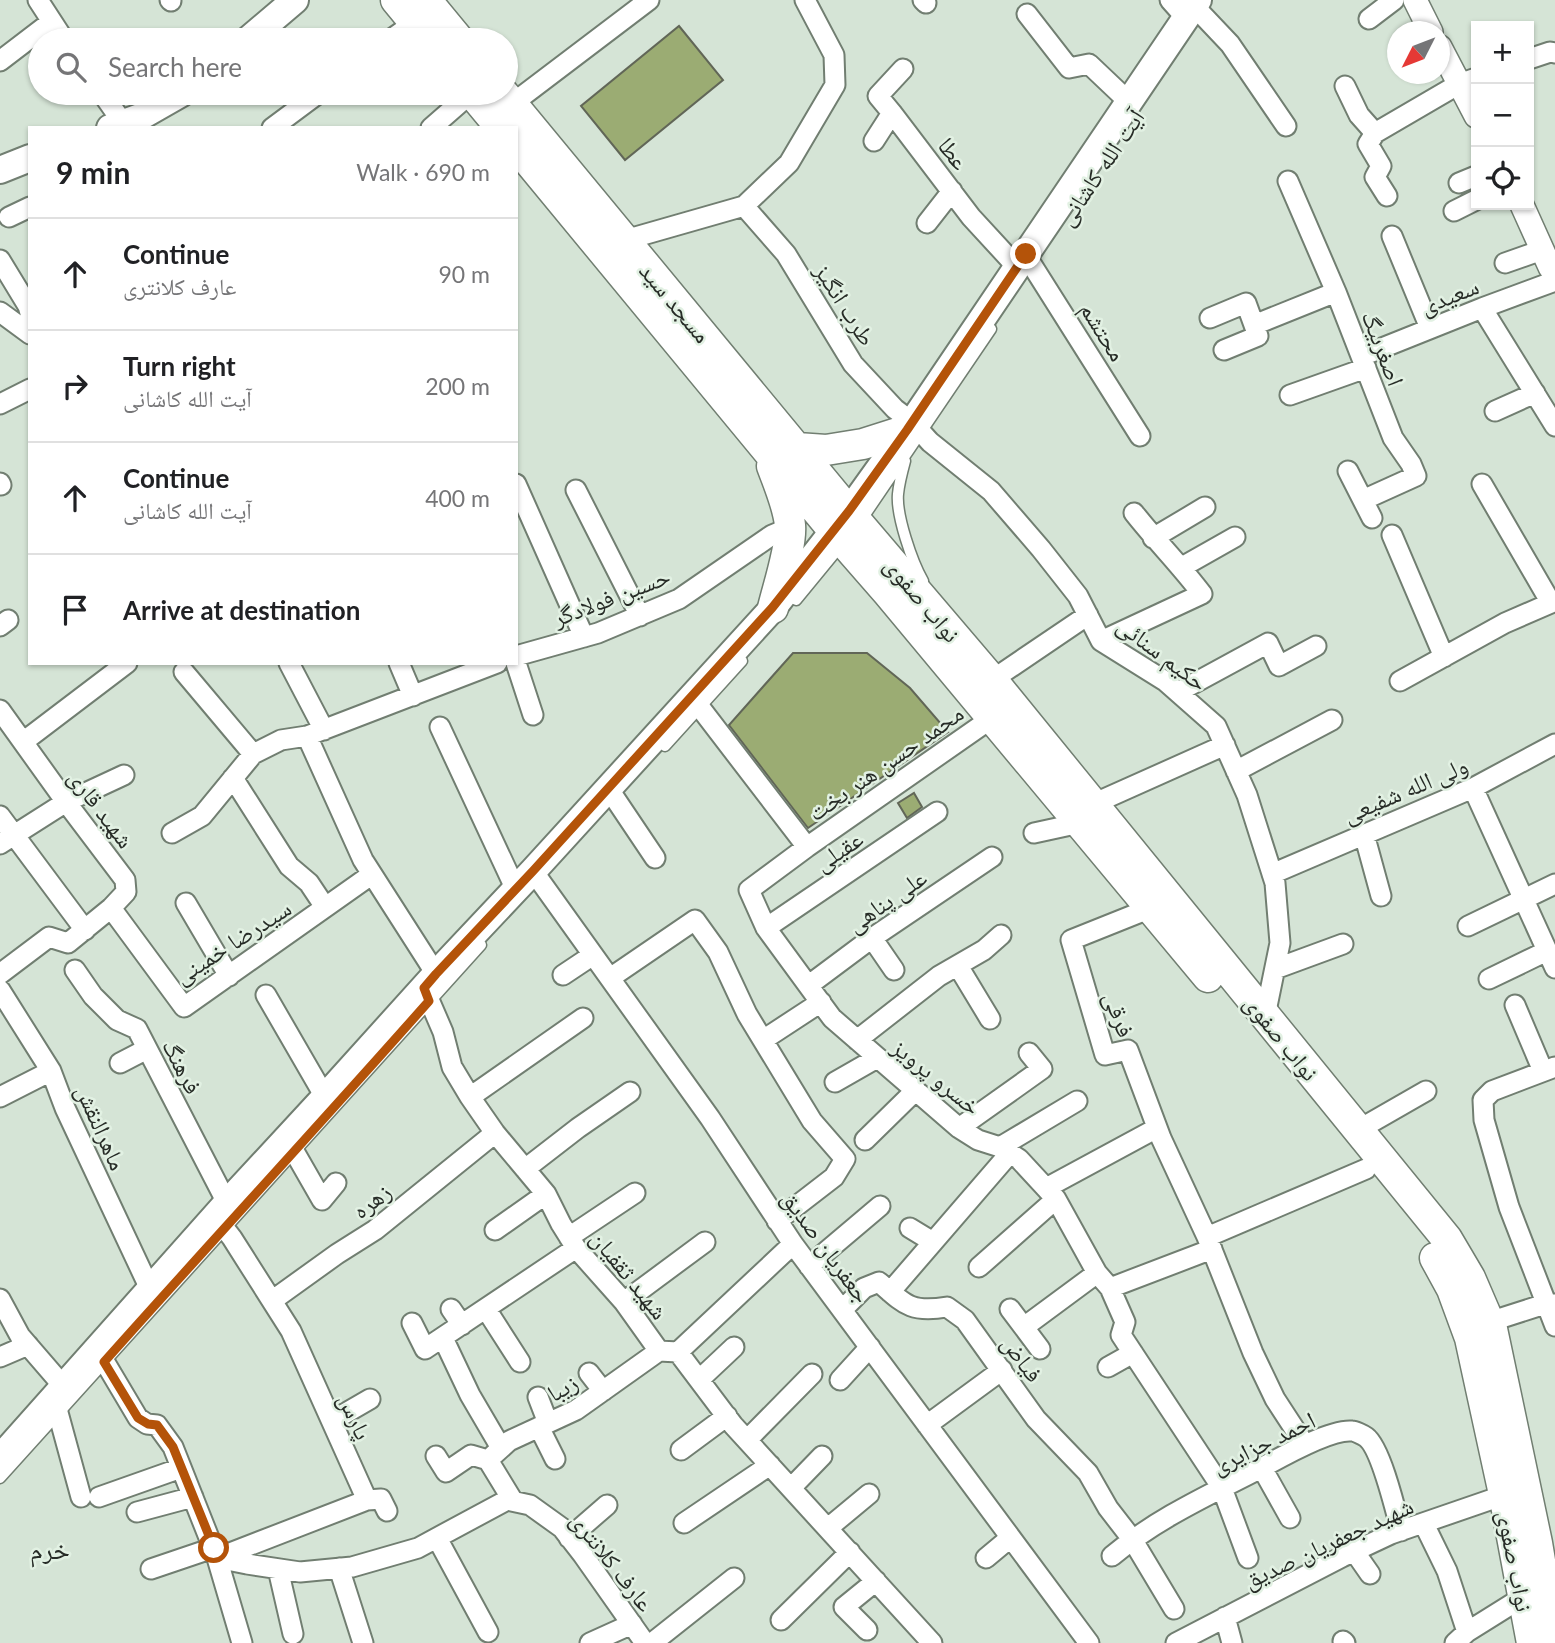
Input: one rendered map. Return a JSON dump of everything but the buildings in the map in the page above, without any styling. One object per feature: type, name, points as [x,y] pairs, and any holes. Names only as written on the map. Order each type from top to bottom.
[{"type":"main road","points":[[262,28],[295,0]]},
{"type":"main road","name":"آیت الله کاشانی","points":[[0,1457],[101,1356],[150,1289],[291,1146],[325,1097],[614,796],[781,607],[846,527],[911,435],[1028,264],[1128,101],[1193,10]]},
{"type":"main road","points":[[408,11],[438,28]]},
{"type":"main road","points":[[117,125],[160,105]]},
{"type":"main road","name":"مسجد سید","points":[[505,108],[625,240],[797,448],[846,527]]},
{"type":"main road","name":"مسجد سید","points":[[518,148],[767,449],[846,527]]},
{"type":"main road","points":[[0,170],[28,159]]},
{"type":"main road","points":[[797,448],[826,450],[911,435]]},
{"type":"main road","points":[[767,449],[791,527],[781,607]]},
{"type":"main road","name":"نواب صفوی","points":[[846,527],[949,629],[992,680],[1150,908],[1431,1250],[1452,1289],[1471,1338],[1554,1643]]},
{"type":"main road","name":"نواب صفوی","points":[[846,527],[888,593],[992,718],[1086,813],[1265,1016],[1447,1240],[1470,1278],[1492,1329],[1515,1492]]},
{"type":"main road","name":"نواب صفوی","points":[[1532,1643],[1541,1594]]},
{"type":"street","points":[[518,98],[649,0]]},
{"type":"street","points":[[625,240],[744,206],[789,163],[835,85],[834,55],[805,0]]},
{"type":"street","points":[[1369,19],[1394,0]]},
{"type":"street","points":[[40,1],[55,28]]},
{"type":"street","points":[[1421,2],[1427,21]]},
{"type":"street","points":[[1193,10],[1230,44],[1286,126]]},
{"type":"street","points":[[397,28],[408,11]]},
{"type":"street","points":[[1027,14],[1069,68],[1089,64],[1128,101]]},
{"type":"street","points":[[43,28],[51,22]]},
{"type":"street","points":[[0,61],[28,40]]},
{"type":"street","points":[[1534,58],[1550,52],[1555,53]]},
{"type":"street","points":[[1387,196],[1375,177],[1381,166],[1368,144],[1375,133],[1468,81],[1450,59]]},
{"type":"street","name":"عطا","points":[[903,69],[878,96],[971,217],[1028,264]]},
{"type":"street","points":[[1345,86],[1359,115],[1375,133]]},
{"type":"street","points":[[108,105],[117,125]]},
{"type":"street","points":[[275,126],[303,105]]},
{"type":"street","points":[[433,126],[458,105]]},
{"type":"street","points":[[874,141],[892,113]]},
{"type":"street","name":"اصغربیگ","points":[[1288,181],[1336,292],[1393,438],[1416,476],[1363,500]]},
{"type":"street","points":[[927,223],[952,191]]},
{"type":"street","points":[[1454,211],[1471,203]]},
{"type":"street","name":"طرب انگیز","points":[[744,206],[786,254],[853,363],[895,409],[911,435]]},
{"type":"street","points":[[9,217],[28,208]]},
{"type":"street","points":[[1524,210],[1555,274]]},
{"type":"street","points":[[1392,236],[1430,328]]},
{"type":"street","points":[[1505,263],[1542,250]]},
{"type":"street","points":[[0,260],[28,308]]},
{"type":"street","name":"محتشم","points":[[1028,264],[1140,436]]},
{"type":"street","name":"سعیدی","points":[[1290,395],[1364,362],[1430,328],[1555,281]]},
{"type":"street","points":[[1254,325],[1336,292]]},
{"type":"street","points":[[1210,318],[1246,303],[1258,336],[1224,350]]},
{"type":"street","points":[[1482,308],[1555,426]]},
{"type":"street","points":[[0,312],[28,333]]},
{"type":"street","points":[[0,404],[28,390]]},
{"type":"street","points":[[1496,411],[1535,393]]},
{"type":"street","name":"حکیم سنائی","points":[[911,435],[930,442],[991,491],[1078,596],[1101,641],[1165,681],[1216,726],[1247,794],[1275,883],[1280,943],[1265,1016]]},
{"type":"street","points":[[1348,471],[1373,518]]},
{"type":"street","points":[[1400,681],[1505,622],[1554,602],[1482,484]]},
{"type":"street","points":[[518,488],[584,637]]},
{"type":"street","points":[[576,490],[640,616]]},
{"type":"street","points":[[1153,538],[1205,507]]},
{"type":"street","points":[[1101,641],[1202,594],[1134,513]]},
{"type":"street","name":"حسین فولادگر","points":[[518,655],[598,633],[679,599],[772,535],[791,527]]},
{"type":"street","points":[[1392,535],[1444,657]]},
{"type":"street","points":[[1182,567],[1235,537]]},
{"type":"street","points":[[992,680],[1088,615]]},
{"type":"street","points":[[1178,692],[1268,643],[1279,666],[1316,646]]},
{"type":"street","points":[[23,742],[124,665]]},
{"type":"street","name":"شهید ثقفیان","points":[[290,665],[363,860],[430,988],[452,1066],[470,1097],[495,1133],[545,1194],[572,1243],[669,1352],[699,1379],[747,1440],[932,1643]]},
{"type":"street","points":[[400,665],[413,696]]},
{"type":"street","points":[[173,833],[202,816],[253,754],[281,740],[316,733],[413,696],[464,669],[486,665]]},
{"type":"street","points":[[517,665],[533,715]]},
{"type":"street","points":[[184,672],[253,754]]},
{"type":"street","points":[[697,702],[807,847]]},
{"type":"street","name":"شهید قاری","points":[[0,710],[125,880],[127,892],[85,930]]},
{"type":"street","name":"محمد حسن هنر بخت","points":[[807,847],[992,718]]},
{"type":"street","points":[[1236,771],[1332,720]]},
{"type":"street","name":"جعفریان صدیق","points":[[440,727],[534,881],[610,978],[710,1118],[809,1266],[1089,1643]]},
{"type":"street","name":"ولی الله شفیعی","points":[[1272,874],[1473,788],[1555,744]]},
{"type":"street","points":[[1034,833],[1086,813],[1225,745]]},
{"type":"street","points":[[7,839],[66,802],[124,775]]},
{"type":"street","points":[[233,778],[289,866],[309,883],[325,907]]},
{"type":"street","points":[[1473,788],[1551,959],[1489,979]]},
{"type":"street","points":[[614,796],[655,859]]},
{"type":"street","name":"عقیلی","points":[[766,928],[937,812]]},
{"type":"street","points":[[0,816],[7,839],[85,930],[68,943],[49,937],[0,974]]},
{"type":"street","points":[[1364,834],[1381,896]]},
{"type":"street","name":"خسرو پرویز","points":[[807,847],[749,890],[766,928],[832,1018],[959,1128],[1019,1159],[1051,1194],[1125,1322],[1121,1335],[1222,1488],[1248,1558]]},
{"type":"street","name":"علی پناهی","points":[[809,985],[872,938],[992,857]]},
{"type":"street","name":"سیدرضا خمینی","points":[[111,908],[184,1007],[371,875]]},
{"type":"street","points":[[1468,926],[1555,884]]},
{"type":"street","points":[[186,903],[229,976]]},
{"type":"street","name":"فرقی","points":[[1150,908],[1071,940],[1105,1055],[1128,1050],[1157,1128],[1210,1243],[1254,1353],[1275,1399],[1305,1446]]},
{"type":"street","points":[[610,978],[695,920],[718,952],[747,1014],[812,1121],[845,1159],[834,1177],[778,1222]]},
{"type":"street","points":[[857,1040],[939,976],[984,950],[1001,934]]},
{"type":"street","points":[[872,938],[894,970]]},
{"type":"street","points":[[1275,969],[1343,944]]},
{"type":"street","points":[[563,975],[593,955]]},
{"type":"street","points":[[958,966],[990,1019]]},
{"type":"street","name":"فرهنگ","points":[[75,970],[93,996],[117,1020],[137,1029],[222,1216]]},
{"type":"street","name":"ماهرالنقش","points":[[0,990],[51,1071],[65,1108],[150,1289]]},
{"type":"street","points":[[266,995],[325,1097]]},
{"type":"street","points":[[763,1040],[821,1002]]},
{"type":"street","points":[[1515,1005],[1549,1069],[1492,1090],[1483,1100],[1484,1120],[1509,1207],[1552,1299],[1555,1326]]},
{"type":"street","points":[[470,1097],[583,1018]]},
{"type":"street","points":[[120,1063],[147,1049]]},
{"type":"street","points":[[959,1128],[1042,1069],[1029,1053]]},
{"type":"street","points":[[835,1082],[877,1058]]},
{"type":"street","points":[[0,1097],[51,1071]]},
{"type":"street","points":[[865,1140],[916,1090]]},
{"type":"street","points":[[1357,1130],[1426,1091]]},
{"type":"street","points":[[525,1170],[583,1134],[630,1092]]},
{"type":"street","points":[[890,1292],[1005,1150],[1077,1101]]},
{"type":"street","points":[[979,1268],[1051,1194],[1157,1128]]},
{"type":"street","name":"زهره","points":[[273,1300],[375,1230],[495,1133]]},
{"type":"street","points":[[291,1146],[322,1200],[336,1183]]},
{"type":"street","points":[[1024,1327],[1103,1280],[1210,1243],[1366,1169]]},
{"type":"street","points":[[412,1323],[425,1349],[443,1338],[456,1317],[486,1309],[635,1193]]},
{"type":"street","points":[[495,1230],[545,1194]]},
{"type":"street","points":[[809,1266],[880,1206]]},
{"type":"street","name":"پارس","points":[[222,1216],[291,1331],[367,1500]]},
{"type":"street","points":[[910,1228],[933,1242]]},
{"type":"street","points":[[624,1302],[705,1242]]},
{"type":"street","name":"زیبا","points":[[494,1454],[509,1441],[576,1410],[669,1352],[793,1244]]},
{"type":"street","name":"فیاض","points":[[842,1310],[864,1287],[879,1282],[913,1308],[932,1310],[947,1307],[965,1320],[1037,1419],[1088,1473],[1174,1609]]},
{"type":"street","points":[[0,1299],[59,1399],[90,1497],[181,1468]]},
{"type":"street","points":[[1489,1322],[1552,1299]]},
{"type":"street","points":[[1010,1308],[1040,1349]]},
{"type":"street","points":[[486,1309],[520,1362]]},
{"type":"street","points":[[443,1338],[470,1395],[513,1501]]},
{"type":"street","points":[[0,1357],[28,1345]]},
{"type":"street","points":[[699,1379],[734,1348]]},
{"type":"street","points":[[840,1380],[870,1348]]},
{"type":"street","points":[[1108,1367],[1133,1353]]},
{"type":"street","points":[[101,1356],[138,1418],[148,1424],[157,1425],[173,1447],[215,1553],[242,1643]]},
{"type":"street","points":[[927,1425],[1002,1370]]},
{"type":"street","points":[[589,1373],[603,1391]]},
{"type":"street","points":[[747,1440],[811,1374]]},
{"type":"street","points":[[538,1397],[543,1425],[555,1459]]},
{"type":"street","points":[[332,1421],[370,1399]]},
{"type":"street","points":[[681,1450],[727,1416]]},
{"type":"street","name":"احمد جزایری","points":[[1112,1556],[1132,1539],[1222,1488],[1330,1435],[1352,1431],[1368,1438],[1380,1458],[1401,1531]]},
{"type":"street","points":[[436,1455],[446,1472],[471,1455],[494,1454]]},
{"type":"street","points":[[791,1488],[822,1456]]},
{"type":"street","points":[[684,1523],[770,1465]]},
{"type":"street","points":[[1262,1468],[1290,1518]]},
{"type":"street","name":"شهید جعفریان صدیق","points":[[1176,1643],[1354,1551],[1401,1531],[1515,1492]]},
{"type":"street","points":[[828,1528],[869,1494]]},
{"type":"street","points":[[137,1512],[193,1497]]},
{"type":"street","points":[[151,1569],[215,1553],[367,1500],[382,1499],[387,1511]]},
{"type":"street","points":[[215,1553],[300,1572],[352,1567],[418,1549],[507,1500],[513,1501]]},
{"type":"street","name":"عارف کلانتری","points":[[513,1501],[530,1505],[562,1528],[645,1643]]},
{"type":"street","points":[[569,1538],[607,1505]]},
{"type":"street","points":[[1424,1524],[1447,1571],[1461,1637],[1541,1594]]},
{"type":"street","points":[[437,1538],[488,1632]]},
{"type":"street","points":[[986,1559],[1010,1538]]},
{"type":"street","points":[[1354,1551],[1370,1574]]},
{"type":"street","points":[[781,1619],[850,1552]]},
{"type":"street","points":[[339,1568],[363,1643]]},
{"type":"street","points":[[278,1569],[293,1634]]},
{"type":"street","points":[[653,1643],[734,1578]]},
{"type":"street","points":[[867,1630],[844,1607],[876,1581]]},
{"type":"street","points":[[1225,1617],[1232,1643]]},
{"type":"street","points":[[590,1643],[632,1625]]},
{"type":"lane","name":"آیت الله کاشانی","points":[[911,435],[995,324]]},
{"type":"lane","points":[[911,435],[897,497],[901,523],[918,572],[949,629]]},
{"type":"lane","name":"آیت الله کاشانی","points":[[653,758],[697,702],[753,649]]},
{"type":"lane","name":"آیت الله کاشانی","points":[[291,1146],[430,988],[485,941]]},
{"type":"lane","name":"آیت الله کاشانی","points":[[101,1356],[222,1216]]},
{"type":"lane","name":"آیت الله کاشانی","points":[[0,1478],[59,1399]]},
{"type":"district","name":"خرم","points":[[50,1549]]},
{"type":"route","points":[[214,1548],[173,1447],[157,1425],[148,1424],[138,1418],[104,1362],[295,1153],[429,1001],[424,988],[436,974],[772,608],[849,511],[1026,254]]}]
